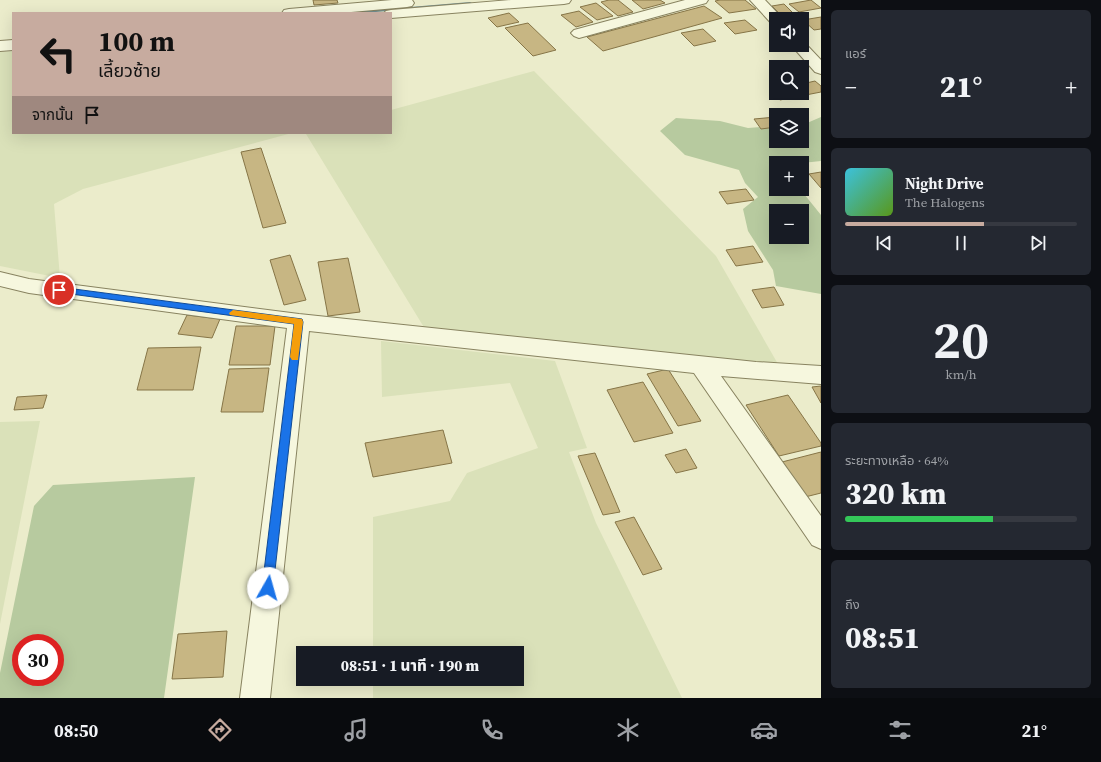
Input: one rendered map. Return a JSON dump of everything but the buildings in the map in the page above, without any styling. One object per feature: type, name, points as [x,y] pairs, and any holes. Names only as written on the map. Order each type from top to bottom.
[{"type":"street","points":[[297,12],[365,3],[446,0]]},
{"type":"street","points":[[392,14],[506,2],[564,0]]},
{"type":"street","points":[[579,33],[701,0]]},
{"type":"street","points":[[759,0],[769,12]]},
{"type":"street","points":[[0,37],[12,36]]},
{"type":"street","points":[[0,46],[12,45]]},
{"type":"street","points":[[806,52],[821,68]]},
{"type":"street","points":[[0,279],[29,286],[299,322],[756,371],[821,375]]},
{"type":"street","points":[[255,698],[299,322]]},
{"type":"street","points":[[700,364],[821,537]]},
{"type":"green space","points":[[12,51],[12,134],[288,134],[83,189],[54,204],[60,278],[0,266],[0,52]]},
{"type":"green space","points":[[534,71],[716,256],[778,364],[425,329],[306,134],[392,134],[392,110]]},
{"type":"green space","points":[[821,117],[821,161],[809,162],[809,156],[769,156],[769,196],[806,196],[821,215],[821,294],[776,286],[773,270],[748,231],[743,209],[758,197],[745,183],[739,170],[685,155],[660,131],[676,118],[720,121],[748,128],[769,126],[769,148],[809,148],[809,122]]},
{"type":"green space","points":[[381,341],[555,361],[587,448],[569,452],[596,523],[682,698],[373,698],[373,686],[524,686],[524,646],[373,646],[373,517],[450,501],[467,473],[538,448],[510,383],[382,397]]},
{"type":"green space","points":[[40,421],[0,624],[0,422]]},
{"type":"green space","points":[[195,477],[164,698],[0,698],[0,673],[34,506],[53,485]]},
{"type":"waterway","points":[[362,12],[470,3]]},
{"type":"slow traffic","points":[[233,313],[299,322],[295,357]]},
{"type":"route","points":[[59,290],[299,322],[268,588]]}]
